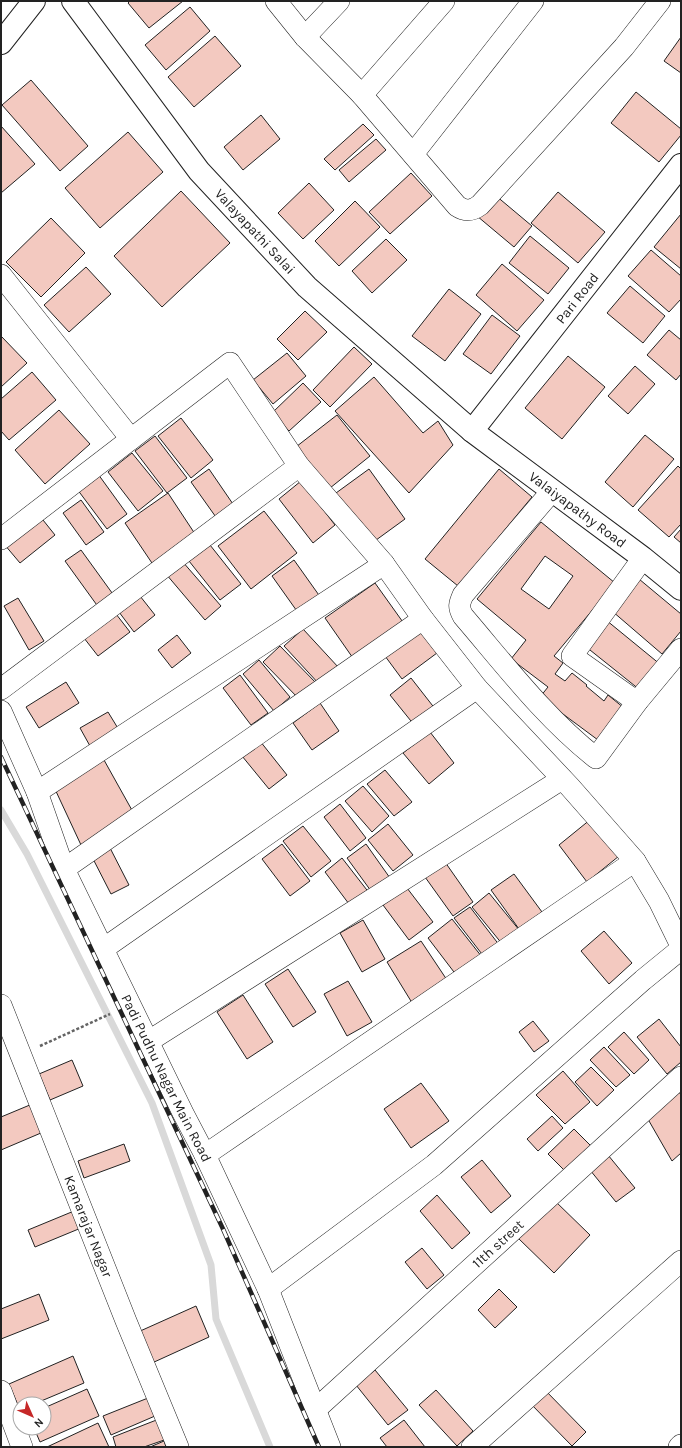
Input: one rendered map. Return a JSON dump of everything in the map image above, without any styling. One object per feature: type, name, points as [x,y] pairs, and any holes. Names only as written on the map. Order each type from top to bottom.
[{"type":"street","points":[[1,43],[34,1]]},
{"type":"street","name":"Valayapathi Salai","points":[[73,1],[199,171],[307,287],[472,431]]},
{"type":"street","points":[[276,1],[305,36],[362,95],[457,206],[467,211],[473,210],[480,205],[624,46],[660,1]]},
{"type":"street","points":[[305,36],[339,1]]},
{"type":"street","points":[[362,95],[444,1]]},
{"type":"street","points":[[412,154],[533,1]]},
{"type":"street","name":"Pari Road","points":[[472,431],[681,165]]},
{"type":"street","points":[[1,275],[131,439]]},
{"type":"street","points":[[1,539],[230,363],[299,466],[384,564],[477,688],[635,860],[659,900],[681,946]]},
{"type":"street","name":"Valaiyapathy Road","points":[[472,431],[642,558],[681,589]]},
{"type":"street","points":[[1,689],[299,466]]},
{"type":"street","points":[[552,491],[463,595],[459,603],[459,609],[463,616],[527,692],[573,740],[596,758],[637,702],[681,649]]},
{"type":"street","points":[[637,702],[572,656],[642,558]]},
{"type":"street","points":[[37,792],[384,564]]},
{"type":"street","points":[[64,869],[424,618]]},
{"type":"street","points":[[103,949],[477,688]]},
{"type":"street","name":"Padi Pudhu Nagar Main Road","points":[[1,711],[37,792],[64,869],[205,1155],[268,1289],[330,1447]]},
{"type":"street","points":[[149,1041],[562,779]]},
{"type":"street","points":[[205,1155],[635,860]]},
{"type":"street","points":[[268,1289],[434,1165],[637,985],[681,949]]},
{"type":"street","name":"Kamarajar Nagar","points":[[1,1005],[126,1321],[178,1447]]},
{"type":"street","name":"11th street","points":[[315,1410],[681,1077]]},
{"type":"street","points":[[472,1447],[681,1262]]},
{"type":"street","points":[[1,1391],[22,1447]]},
{"type":"path","points":[[21,1054],[131,1004]]},
{"type":"building","points":[[130,1],[183,1],[149,28],[128,3]]},
{"type":"building","points":[[190,7],[210,31],[166,70],[145,45]]},
{"type":"building","points":[[215,36],[241,66],[194,107],[168,77]]},
{"type":"building","points":[[681,37],[681,73],[664,61]]},
{"type":"building","points":[[31,80],[88,146],[60,171],[2,105]]},
{"type":"building","points":[[636,92],[681,129],[681,135],[659,162],[611,123]]},
{"type":"building","points":[[261,115],[280,139],[243,170],[224,147]]},
{"type":"building","points":[[363,124],[374,135],[335,170],[324,159]]},
{"type":"building","points":[[1,126],[35,164],[1,193]]},
{"type":"building","points":[[128,132],[163,172],[100,228],[65,188]]},
{"type":"building","points":[[376,139],[386,150],[349,182],[339,170]]},
{"type":"building","points":[[411,173],[432,196],[390,234],[369,212]]},
{"type":"building","points":[[309,183],[334,210],[303,239],[278,213]]},
{"type":"building","points":[[181,191],[230,243],[162,307],[114,256]]},
{"type":"building","points":[[558,192],[605,232],[578,263],[531,223]]},
{"type":"building","points":[[495,195],[532,226],[514,247],[477,216]]},
{"type":"building","points":[[355,201],[380,227],[339,266],[315,241]]},
{"type":"building","points":[[681,214],[681,269],[654,247]]},
{"type":"building","points":[[51,218],[85,253],[41,297],[6,262]]},
{"type":"building","points":[[530,236],[569,268],[548,294],[509,263]]},
{"type":"building","points":[[386,239],[407,260],[372,293],[352,271]]},
{"type":"building","points":[[651,250],[681,276],[681,299],[669,312],[628,276]]},
{"type":"building","points":[[502,264],[544,300],[517,331],[476,295]]},
{"type":"building","points":[[86,267],[111,294],[69,332],[44,305]]},
{"type":"building","points":[[630,286],[665,316],[643,343],[607,313]]},
{"type":"building","points":[[449,289],[481,314],[445,361],[412,336]]},
{"type":"building","points":[[305,311],[327,332],[298,360],[277,339]]},
{"type":"building","points":[[492,315],[520,336],[491,374],[463,354]]},
{"type":"building","points":[[669,330],[681,340],[681,374],[676,380],[647,355]]},
{"type":"building","points":[[1,336],[27,363],[1,387]]},
{"type":"building","points":[[354,347],[372,364],[330,407],[313,390]]},
{"type":"building","points":[[287,353],[306,376],[273,404],[253,380]]},
{"type":"building","points":[[568,356],[605,387],[562,439],[525,408]]},
{"type":"building","points":[[635,366],[655,384],[628,414],[608,396]]},
{"type":"building","points":[[32,372],[56,400],[9,440],[1,431],[1,399]]},
{"type":"building","points":[[374,377],[423,433],[438,421],[453,445],[409,493],[335,411]]},
{"type":"building","points":[[303,383],[321,402],[289,431],[272,413]]},
{"type":"building","points":[[59,410],[90,444],[45,484],[15,450]]},
{"type":"building","points":[[337,415],[370,456],[325,492],[292,450]]},
{"type":"building","points":[[181,418],[213,460],[191,478],[158,436]]},
{"type":"building","points":[[645,435],[674,459],[633,507],[605,482]]},
{"type":"building","points":[[155,436],[187,478],[167,493],[135,451]]},
{"type":"building","points":[[132,453],[163,491],[138,511],[108,472]]},
{"type":"building","points":[[678,466],[681,469],[681,524],[669,537],[638,510]]},
{"type":"building","points":[[209,469],[235,507],[218,520],[191,482]]},
{"type":"building","points":[[369,469],[405,519],[372,543],[336,493]]},
{"type":"building","points":[[499,469],[532,497],[458,586],[425,559]]},
{"type":"building","points":[[98,474],[127,514],[107,529],[77,489]]},
{"type":"building","points":[[301,481],[335,525],[313,543],[279,499]]},
{"type":"building","points":[[168,493],[199,540],[156,569],[125,523]]},
{"type":"building","points":[[81,500],[104,532],[86,545],[63,513]]},
{"type":"building","points":[[264,511],[297,553],[251,589],[218,546]]},
{"type":"building","points":[[39,515],[55,535],[20,563],[4,544]]},
{"type":"building","points":[[541,522],[615,583],[554,656],[563,663],[555,674],[565,681],[572,673],[604,701],[608,695],[624,708],[598,740],[540,697],[548,687],[511,659],[526,640],[477,599]],"holes":[[[545,556],[573,576],[549,609],[521,589]]]},
{"type":"building","points":[[681,529],[681,543],[674,537]]},
{"type":"building","points":[[210,545],[241,584],[220,600],[189,561]]},
{"type":"building","points":[[81,550],[115,597],[99,608],[65,561]]},
{"type":"building","points":[[294,560],[321,598],[299,614],[272,576]]},
{"type":"building","points":[[182,561],[221,606],[205,620],[166,574]]},
{"type":"building","points":[[639,579],[681,614],[681,631],[662,654],[612,611]]},
{"type":"building","points":[[375,583],[405,625],[355,661],[325,618]]},
{"type":"building","points":[[140,596],[155,615],[134,632],[119,612]]},
{"type":"building","points":[[18,598],[44,641],[29,650],[4,606]]},
{"type":"building","points":[[116,614],[130,632],[98,656],[84,638]]},
{"type":"building","points":[[606,620],[661,665],[640,690],[585,646]]},
{"type":"building","points":[[303,629],[339,668],[320,685],[284,646]]},
{"type":"building","points":[[421,630],[437,653],[402,679],[385,656]]},
{"type":"building","points":[[177,635],[191,653],[172,668],[158,650]]},
{"type":"building","points":[[280,646],[317,684],[301,701],[263,662]]},
{"type":"building","points":[[259,660],[290,697],[274,711],[243,674]]},
{"type":"building","points":[[240,675],[268,713],[251,725],[223,688]]},
{"type":"building","points":[[411,678],[436,710],[415,726],[390,695]]},
{"type":"building","points":[[66,682],[79,703],[39,728],[26,707]]},
{"type":"building","points":[[320,703],[339,731],[312,750],[293,723]]},
{"type":"building","points":[[108,712],[119,730],[90,746],[80,728]]},
{"type":"building","points":[[430,732],[454,763],[429,784],[403,753]]},
{"type":"building","points":[[260,741],[287,775],[269,789],[242,756]]},
{"type":"building","points":[[104,760],[133,812],[81,845],[54,787]]},
{"type":"building","points":[[385,770],[412,802],[394,816],[367,784]]},
{"type":"building","points":[[363,786],[389,816],[372,832],[345,801]]},
{"type":"building","points":[[340,804],[366,838],[350,851],[324,817]]},
{"type":"building","points":[[591,819],[619,856],[587,882],[559,845]]},
{"type":"building","points":[[388,824],[413,855],[393,871],[368,840]]},
{"type":"building","points":[[303,826],[331,861],[311,877],[283,841]]},
{"type":"building","points":[[108,844],[129,885],[111,894],[90,853]]},
{"type":"building","points":[[282,844],[310,881],[290,896],[262,859]]},
{"type":"building","points":[[366,844],[390,878],[371,891],[347,858]]},
{"type":"building","points":[[342,858],[370,894],[352,908],[325,872]]},
{"type":"building","points":[[445,862],[473,902],[453,916],[425,877]]},
{"type":"building","points":[[514,874],[542,912],[519,929],[491,890]]},
{"type":"building","points":[[407,888],[433,922],[409,940],[383,905]]},
{"type":"building","points":[[489,893],[520,931],[503,945],[472,907]]},
{"type":"building","points":[[470,907],[500,946],[485,958],[454,918]]},
{"type":"building","points":[[452,919],[482,957],[457,976],[428,938]]},
{"type":"building","points":[[363,920],[385,959],[362,972],[340,933]]},
{"type":"building","points":[[604,931],[632,963],[609,984],[581,951]]},
{"type":"building","points":[[421,941],[449,983],[414,1006],[387,962]]},
{"type":"building","points":[[288,969],[316,1012],[293,1027],[265,984]]},
{"type":"building","points":[[348,981],[372,1022],[347,1036],[324,994]]},
{"type":"building","points":[[243,995],[273,1042],[247,1059],[217,1012]]},
{"type":"building","points":[[659,1019],[681,1047],[681,1062],[667,1074],[637,1037]]},
{"type":"building","points":[[533,1021],[549,1041],[534,1052],[519,1032]]},
{"type":"building","points":[[624,1032],[649,1060],[634,1074],[608,1047]]},
{"type":"building","points":[[604,1047],[630,1075],[616,1087],[590,1060]]},
{"type":"building","points":[[72,1060],[83,1086],[50,1100],[39,1074]]},
{"type":"building","points":[[591,1067],[614,1090],[597,1106],[575,1082]]},
{"type":"building","points":[[563,1071],[590,1102],[565,1124],[536,1095]]},
{"type":"building","points":[[421,1083],[449,1121],[411,1148],[384,1109]]},
{"type":"building","points":[[676,1087],[681,1095],[681,1153],[672,1161],[645,1114]]},
{"type":"building","points":[[37,1102],[48,1130],[1,1150],[1,1117]]},
{"type":"building","points":[[552,1116],[563,1128],[538,1151],[527,1139]]},
{"type":"building","points":[[574,1129],[593,1148],[567,1173],[548,1154]]},
{"type":"building","points":[[124,1144],[130,1161],[84,1178],[78,1161]]},
{"type":"building","points":[[608,1155],[635,1188],[616,1202],[590,1170]]},
{"type":"building","points":[[482,1160],[511,1196],[491,1213],[461,1177]]},
{"type":"building","points":[[437,1195],[470,1233],[452,1249],[420,1211]]},
{"type":"building","points":[[554,1200],[590,1235],[554,1273],[518,1238]]},
{"type":"building","points":[[74,1211],[81,1228],[35,1247],[28,1230]]},
{"type":"building","points":[[422,1248],[444,1275],[427,1289],[405,1262]]},
{"type":"building","points":[[499,1289],[517,1307],[495,1328],[478,1310]]},
{"type":"building","points":[[39,1294],[49,1320],[1,1339],[1,1309]]},
{"type":"building","points":[[196,1306],[209,1337],[152,1363],[138,1332]]},
{"type":"building","points":[[73,1356],[84,1383],[52,1396],[14,1396],[9,1384]]},
{"type":"building","points":[[375,1370],[408,1410],[388,1425],[356,1385]]},
{"type":"building","points":[[543,1388],[586,1432],[572,1446],[529,1402]]},
{"type":"building","points":[[87,1389],[99,1416],[40,1442],[37,1436],[52,1436],[52,1404]]},
{"type":"building","points":[[436,1390],[473,1431],[457,1446],[419,1405]]},
{"type":"building","points":[[148,1398],[155,1416],[111,1435],[103,1416]]},
{"type":"building","points":[[159,1419],[167,1439],[144,1447],[116,1447],[113,1437]]},
{"type":"building","points":[[404,1420],[425,1447],[387,1447],[380,1438]]},
{"type":"building","points":[[98,1423],[109,1447],[47,1447]]},
{"type":"building","points":[[164,1441],[166,1447],[150,1447]]},
{"type":"waterway","points":[[1,810],[27,854],[152,1103],[211,1265],[216,1319],[270,1447]]},
{"type":"railway","points":[[1,757],[223,1229],[319,1447]]}]
